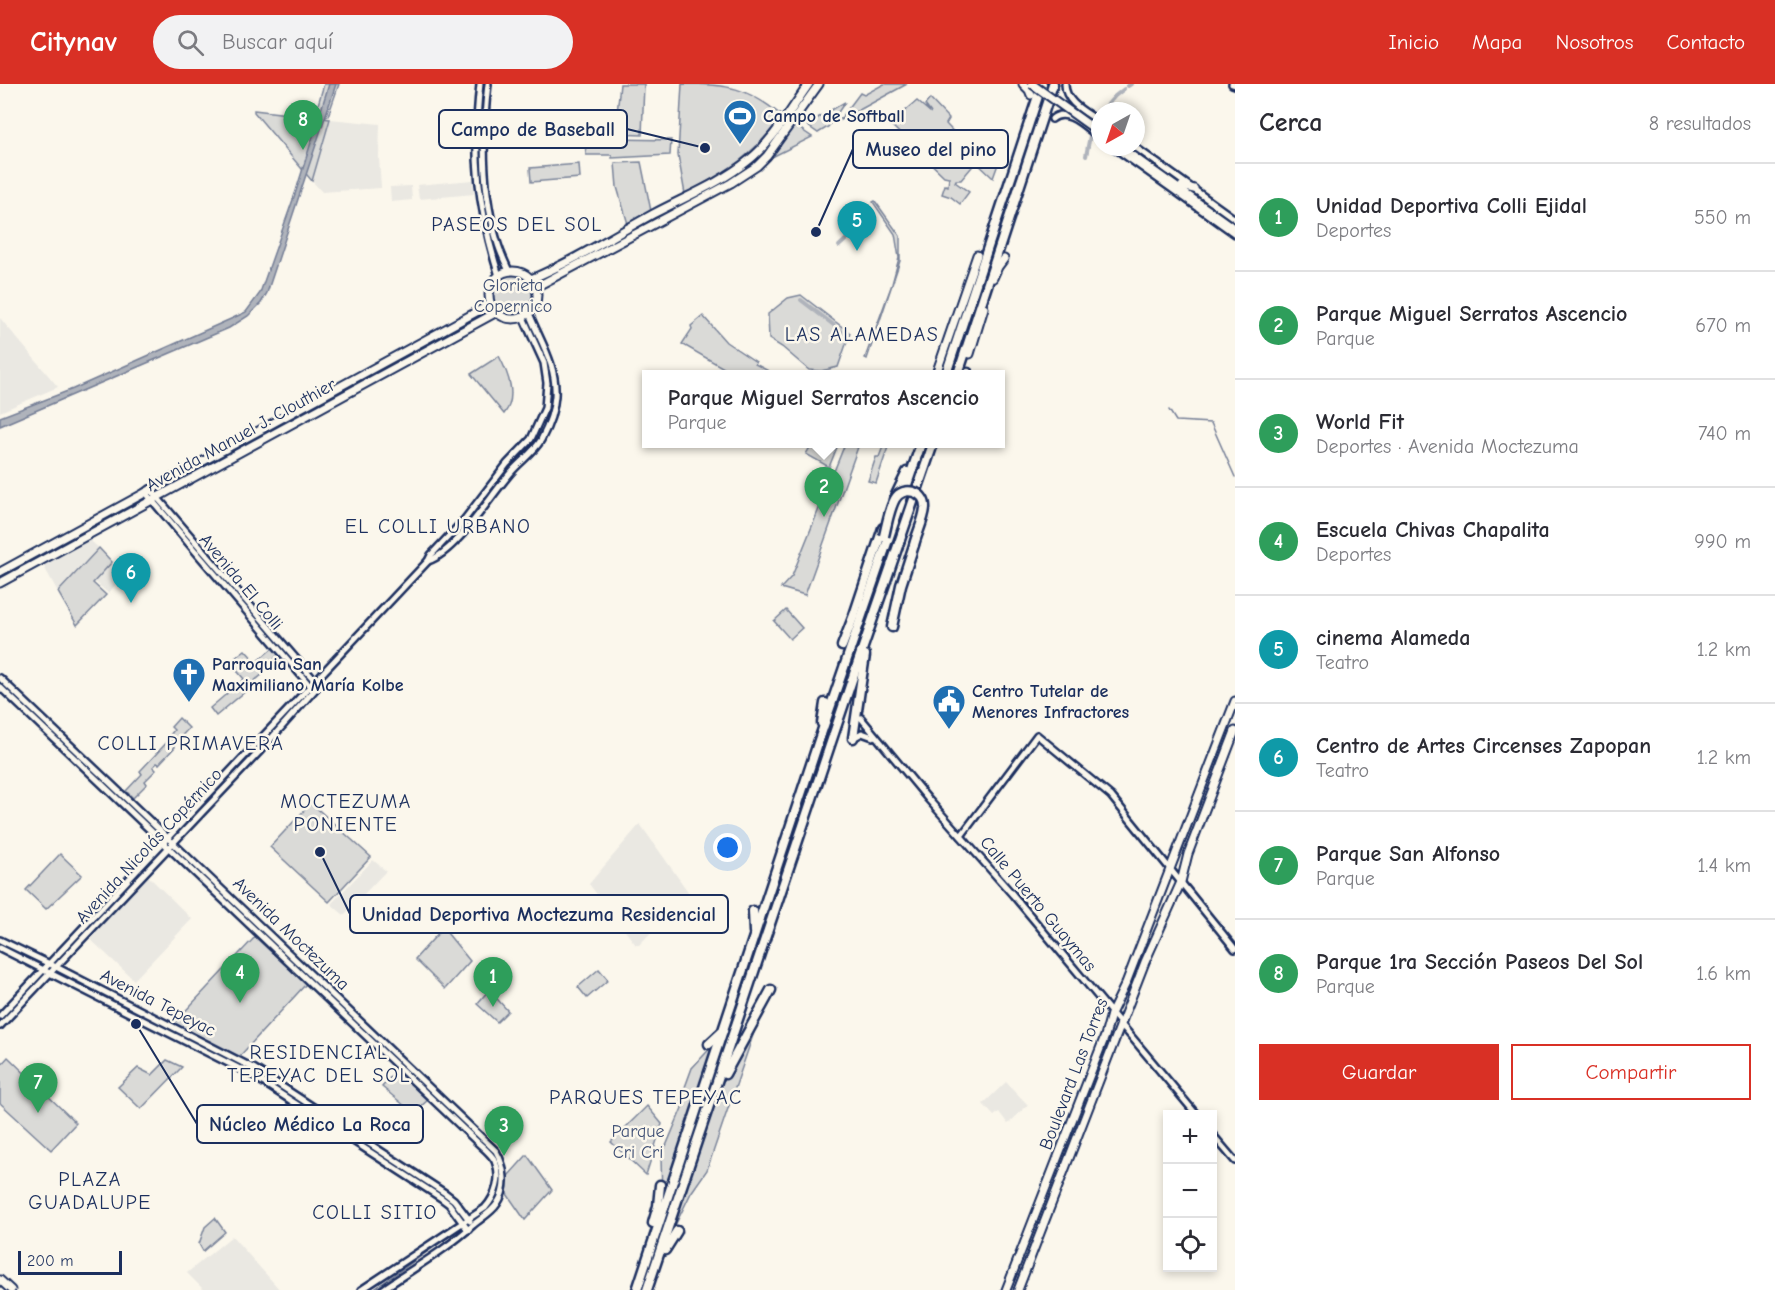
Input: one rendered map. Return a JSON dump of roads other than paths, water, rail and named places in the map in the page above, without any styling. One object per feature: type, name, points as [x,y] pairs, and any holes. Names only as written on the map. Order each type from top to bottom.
[{"type":"highway","points":[[948,370],[1041,84]]},
{"type":"highway","points":[[960,370],[1053,84]]},
{"type":"highway","points":[[842,646],[858,616],[920,448]]},
{"type":"highway","points":[[648,1290],[932,448]]},
{"type":"highway","points":[[637,1290],[819,740],[896,497],[902,492],[913,491],[922,497],[925,507],[901,585],[892,627]]},
{"type":"highway","points":[[853,738],[853,724],[870,628]]},
{"type":"highway","points":[[819,740],[825,703]]},
{"type":"highway","points":[[753,911],[754,938]]},
{"type":"highway","points":[[714,1095],[771,990]]},
{"type":"highway","points":[[709,1044],[724,1030]]},
{"type":"highway","points":[[647,1262],[647,1247],[658,1206],[660,1185]]},
{"type":"highway","points":[[657,1263],[677,1231]]},
{"type":"main road","points":[[531,279],[572,260],[724,177],[749,160],[786,117],[809,84]]},
{"type":"main road","points":[[536,287],[731,183],[757,166],[776,144],[819,84]]},
{"type":"main road","points":[[1023,84],[1029,90],[1030,95]]},
{"type":"main road","points":[[1032,84],[1091,127]]},
{"type":"main road","points":[[1041,84],[1091,120]]},
{"type":"main road","points":[[1135,156],[1145,162]]},
{"type":"main road","points":[[1138,156],[1235,224]]},
{"type":"main road","points":[[1180,187],[1186,199]]},
{"type":"main road","points":[[1180,187],[1194,189]]},
{"type":"main road","points":[[1180,187],[1235,229]]},
{"type":"main road","points":[[938,370],[977,255],[972,286],[950,350]]},
{"type":"main road","points":[[970,354],[992,281],[1004,259]]},
{"type":"main road","points":[[509,272],[519,272],[531,279],[536,287],[537,298],[526,315],[509,319],[497,312],[491,303],[490,289],[499,276],[509,272]]},
{"type":"main road","name":"Avenida Manuel J. Clouthier","points":[[0,572],[491,303]]},
{"type":"main road","name":"Avenida Manuel J. Clouthier","points":[[0,583],[497,312]]},
{"type":"main road","points":[[1171,869],[1235,701]]},
{"type":"main road","points":[[1181,882],[1188,854],[1235,731]]},
{"type":"main road","name":"Boulevard Las Torres","points":[[1006,1290],[1105,1036],[1111,1014],[1126,983],[1171,869]]},
{"type":"main road","name":"Boulevard Las Torres","points":[[1018,1290],[1148,956],[1181,882]]},
{"type":"main road","points":[[0,1280],[12,1290]]},
{"type":"street","points":[[480,84],[475,150],[479,192],[488,241],[499,276]]},
{"type":"street","points":[[488,84],[484,150],[487,191],[496,238],[509,272]]},
{"type":"street","points":[[1065,84],[1067,96],[1075,105],[1091,116]]},
{"type":"street","points":[[1068,116],[1067,108],[1075,105]]},
{"type":"street","points":[[1052,120],[1059,115],[1068,116],[1091,132]]},
{"type":"street","points":[[1145,154],[1235,219]]},
{"type":"street","points":[[1126,156],[1235,234]]},
{"type":"street","points":[[479,192],[487,191]]},
{"type":"street","name":"Avenida Nicolás Copérnico","points":[[0,1016],[48,971],[56,967],[171,845],[465,520],[507,464],[531,440],[545,408],[547,383],[544,363],[526,315]]},
{"type":"street","name":"Avenida El Colli","points":[[148,491],[312,689]]},
{"type":"street","name":"Avenida El Colli","points":[[154,499],[317,681]]},
{"type":"street","name":"Avenida Moctezuma","points":[[0,678],[168,837],[171,845],[491,1156],[497,1169],[495,1192],[485,1208],[469,1219]]},
{"type":"street","name":"Avenida Moctezuma","points":[[0,687],[163,843],[171,845],[496,1151],[505,1176],[500,1199],[488,1213],[470,1227],[382,1290]]},
{"type":"street","name":"Avenida Nicolás Copérnico","points":[[0,1026],[48,971],[50,964],[168,837],[312,689]]},
{"type":"street","name":"Calle Puerto Guaymas","points":[[861,718],[1193,1110]]},
{"type":"street","points":[[853,738],[865,733],[879,741]]},
{"type":"street","points":[[961,836],[1037,735],[1111,796],[1235,949]]},
{"type":"street","name":"Avenida Tepeyac","points":[[0,940],[255,1069],[418,1178],[470,1227]]},
{"type":"street","name":"Avenida Tepeyac","points":[[0,948],[250,1074],[445,1193],[469,1219],[470,1227]]},
{"type":"street","points":[[1217,1140],[1235,1161]]},
{"type":"street","points":[[361,1290],[462,1221],[469,1219]]},
{"type":"waterway","points":[[1110,102],[1124,89]]},
{"type":"waterway","points":[[1086,156],[1090,136]]},
{"type":"waterway","points":[[839,246],[853,233]]},
{"type":"waterway","points":[[801,300],[844,333]]},
{"type":"waterway","points":[[1169,410],[1176,421],[1211,423],[1235,477]]},
{"type":"waterway","points":[[373,1290],[461,1228]]},
{"type":"place","name":"Campo de Softball","points":[[740,145]]},
{"type":"place","name":"Campo de Baseball","points":[[705,148]]},
{"type":"place","name":"Parque 1ra Sección Paseos Del Sol","points":[[303,150]]},
{"type":"place","name":"Museo del pino","points":[[816,232]]},
{"type":"place","name":"cinema Alameda","points":[[857,251]]},
{"type":"place","name":"Parque Miguel Serratos Ascencio","points":[[824,517]]},
{"type":"place","name":"Centro de Artes Circenses Zapopan","points":[[131,603]]},
{"type":"place","name":"Parroquia San Maximiliano María Kolbe","points":[[189,703]]},
{"type":"place","name":"Centro Tutelar de Menores Infractores","points":[[949,730]]},
{"type":"place","name":"Unidad Deportiva Moctezuma Residencial","points":[[320,852]]},
{"type":"place","name":"Escuela Chivas Chapalita","points":[[240,1003]]},
{"type":"place","name":"Unidad Deportiva Colli Ejidal","points":[[493,1007]]},
{"type":"place","name":"Núcleo Médico La Roca","points":[[136,1024]]},
{"type":"place","name":"Parque San Alfonso","points":[[38,1113]]},
{"type":"place","name":"World Fit","points":[[504,1156]]},
{"type":"district","name":"PASEOS DEL SOL","points":[[517,224]]},
{"type":"district","name":"LAS ALAMEDAS","points":[[862,334]]},
{"type":"district","name":"EL COLLI URBANO","points":[[438,526]]},
{"type":"district","name":"COLLI PRIMAVERA","points":[[191,743]]},
{"type":"district","name":"MOCTEZUMA PONIENTE","points":[[346,812]]},
{"type":"district","name":"RESIDENCIAL TEPEYAC DEL SOL","points":[[319,1064]]},
{"type":"district","name":"PARQUES TEPEYAC","points":[[646,1097]]},
{"type":"district","name":"PLAZA GUADALUPE","points":[[90,1190]]},
{"type":"district","name":"COLLI SITIO","points":[[375,1212]]},
{"type":"park label","name":"Glorieta Copernico","points":[[513,295]]},
{"type":"park label","name":"Parque Cri Cri","points":[[638,1141]]}]
